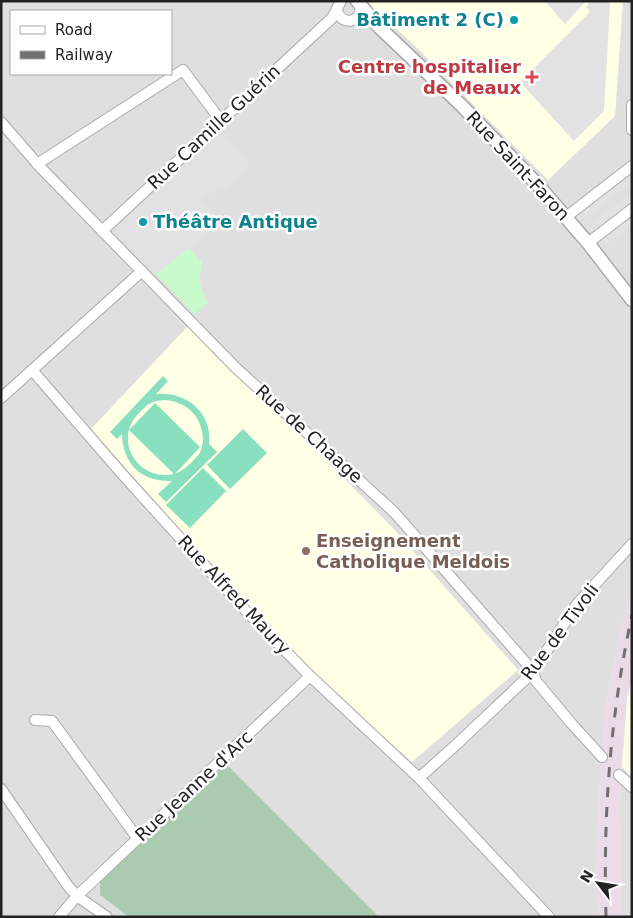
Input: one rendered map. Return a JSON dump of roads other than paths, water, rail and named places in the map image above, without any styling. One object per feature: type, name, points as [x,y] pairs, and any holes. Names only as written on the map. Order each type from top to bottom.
[{"type":"street","points":[[326,24],[344,21],[351,22],[356,19],[360,14],[358,3]]},
{"type":"street","name":"Rue Saint-Faron","points":[[358,3],[372,20],[495,139],[566,216],[632,300]]},
{"type":"street","points":[[339,6],[339,17],[344,21]]},
{"type":"street","name":"Rue Camille Guérin","points":[[102,231],[326,24],[339,6]]},
{"type":"street","points":[[356,19],[372,20]]},
{"type":"street","points":[[37,164],[183,70],[221,121]]},
{"type":"street","points":[[632,105],[632,130]]},
{"type":"street","name":"Rue de Chaage","points":[[1,122],[37,164],[235,367],[394,512],[533,672],[536,680],[570,723],[602,757]]},
{"type":"street","points":[[566,216],[632,166]]},
{"type":"street","points":[[588,243],[632,209]]},
{"type":"street","points":[[1,398],[142,271]]},
{"type":"street","name":"Rue Alfred Maury","points":[[32,370],[229,592],[310,676],[419,778],[549,917]]},
{"type":"street","name":"Rue de Tivoli","points":[[419,778],[458,744],[533,672],[577,604],[632,544]]},
{"type":"street","name":"Rue Jeanne d'Arc","points":[[59,917],[77,896],[310,676]]},
{"type":"street","points":[[35,720],[52,721],[138,839]]},
{"type":"street","points":[[620,775],[632,787]]},
{"type":"street","points":[[1,789],[68,886],[77,896],[107,917]]},
{"type":"railway","points":[[606,917],[607,803],[613,728],[624,653],[632,615]]},
{"type":"place","name":"Bâtiment 2 (C)","points":[[514,20]]},
{"type":"place","name":"Centre hospitalier de Meaux","points":[[532,77]]},
{"type":"place","name":"Théâtre Antique","points":[[143,222]]},
{"type":"place","name":"Enseignement Catholique Meldois","points":[[306,551]]}]
